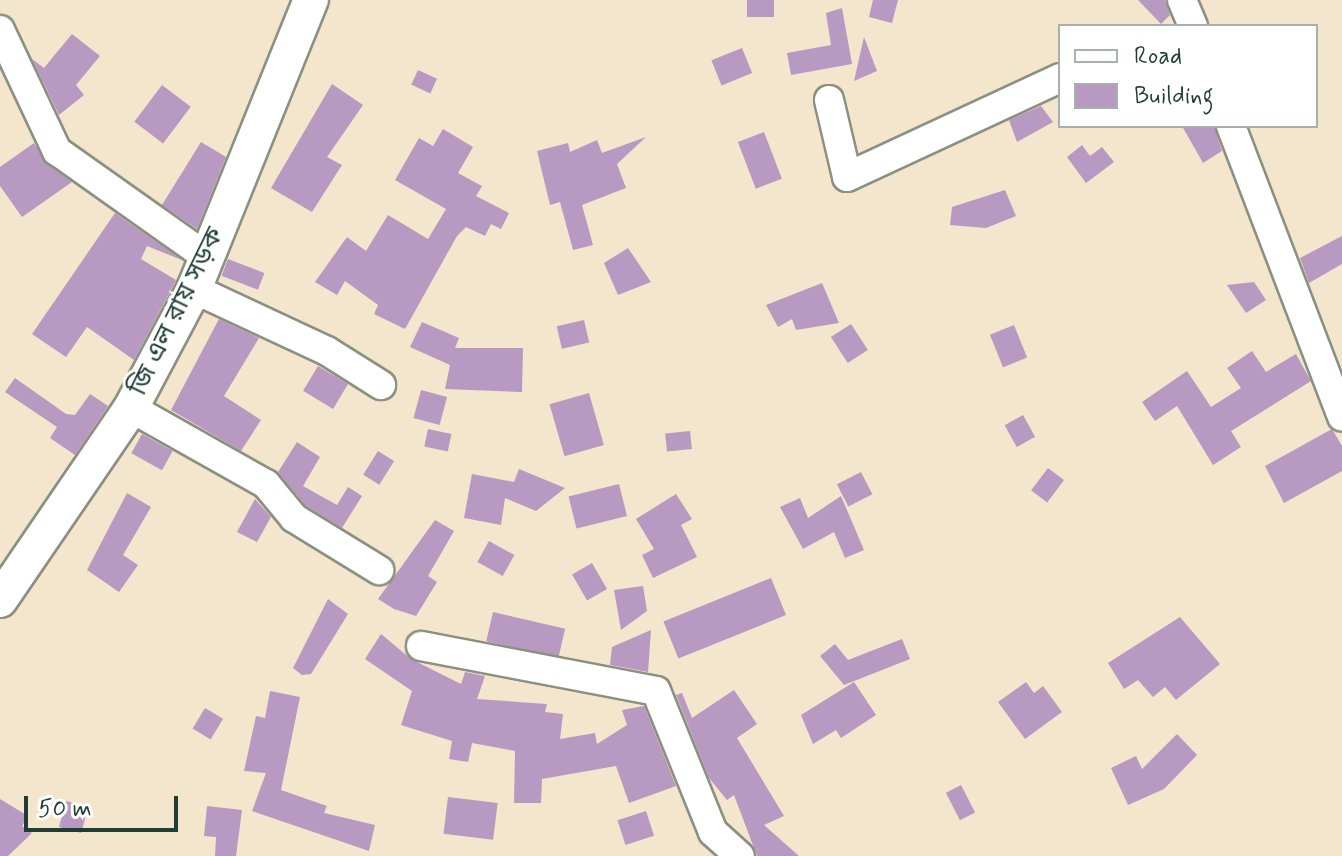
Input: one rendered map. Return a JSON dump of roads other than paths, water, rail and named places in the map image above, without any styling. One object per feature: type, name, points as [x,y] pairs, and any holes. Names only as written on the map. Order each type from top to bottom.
[{"type":"main road","name":"জি এল রায় সড়ক","points":[[0,600],[131,408],[194,289],[311,0]]},
{"type":"street","points":[[0,30],[57,151],[208,258]]},
{"type":"street","points":[[829,100],[847,177],[1058,79]]},
{"type":"street","points":[[1232,128],[1342,416]]},
{"type":"street","points":[[194,289],[327,351],[381,385]]},
{"type":"street","points":[[131,408],[266,484],[294,518],[379,570]]},
{"type":"street","points":[[421,646],[656,691],[713,832],[740,856]]}]
